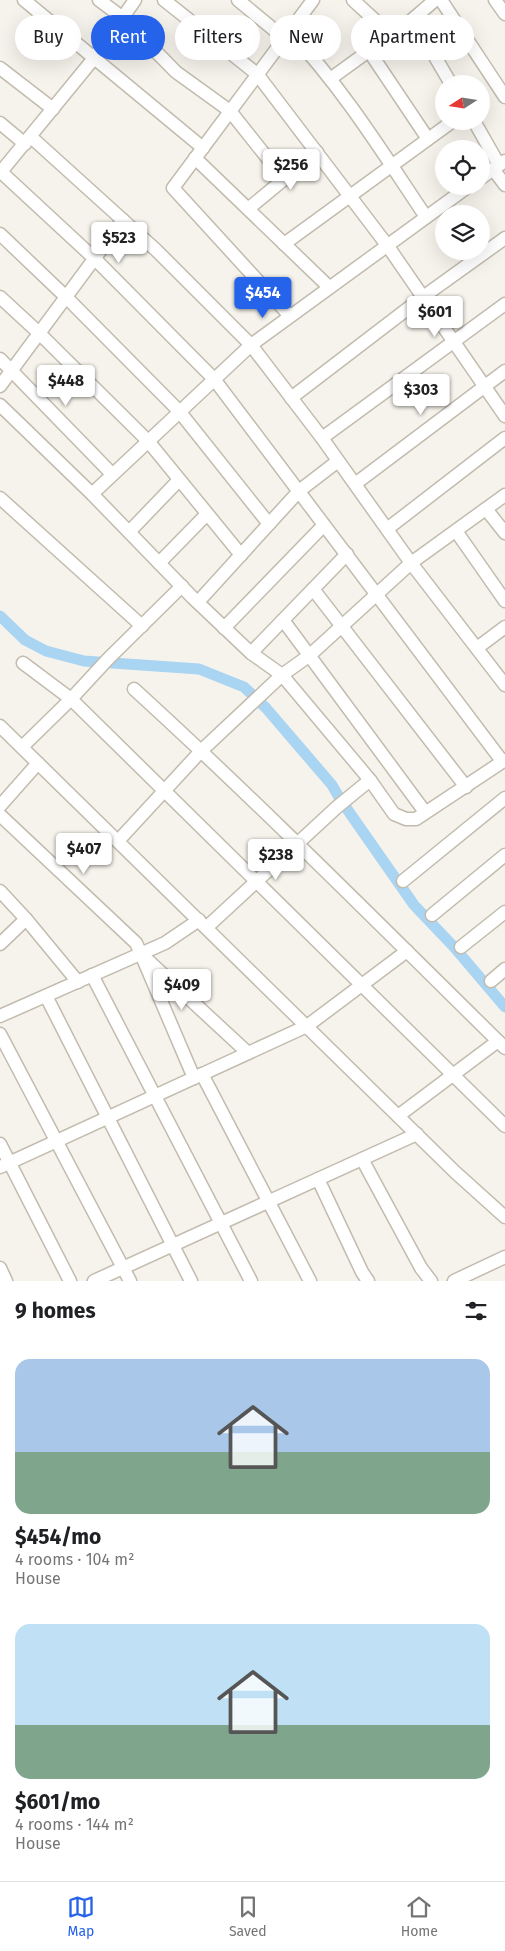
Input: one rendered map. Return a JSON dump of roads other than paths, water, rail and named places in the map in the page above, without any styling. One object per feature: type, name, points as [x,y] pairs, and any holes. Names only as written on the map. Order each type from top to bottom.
[{"type":"street","points":[[24,0],[91,56]]},
{"type":"street","points":[[99,0],[119,15]]},
{"type":"street","points":[[125,15],[136,0]]},
{"type":"street","points":[[164,0],[257,74],[387,245],[505,416]]},
{"type":"street","points":[[238,0],[270,23]]},
{"type":"street","points":[[353,0],[369,15]]},
{"type":"street","points":[[441,0],[505,97]]},
{"type":"street","points":[[495,0],[505,14]]},
{"type":"street","points":[[299,15],[309,1]]},
{"type":"street","points":[[417,15],[428,2]]},
{"type":"street","points":[[270,56],[173,188],[290,316]]},
{"type":"street","points":[[0,405],[92,494],[224,628],[251,653],[282,675],[370,780],[394,814],[406,819],[416,818],[466,787],[504,760],[214,379],[95,259],[0,172],[92,60]]},
{"type":"street","points":[[96,60],[199,153],[248,209],[329,287]]},
{"type":"street","points":[[164,60],[176,72],[230,111],[284,180]]},
{"type":"street","points":[[316,60],[426,217]]},
{"type":"street","points":[[330,79],[356,60]]},
{"type":"street","points":[[375,60],[428,139]]},
{"type":"street","points":[[437,60],[446,75]]},
{"type":"street","points":[[0,68],[53,109]]},
{"type":"street","points":[[0,123],[28,140],[123,220],[156,250],[251,345],[322,438],[411,563],[505,685]]},
{"type":"street","points":[[284,244],[440,130]]},
{"type":"street","points":[[479,130],[499,165],[505,185]]},
{"type":"street","points":[[248,209],[316,152]]},
{"type":"street","points":[[92,494],[251,345],[457,195]]},
{"type":"street","points":[[0,386],[123,220]]},
{"type":"street","points":[[0,234],[66,297],[179,412],[269,524]]},
{"type":"street","points":[[291,398],[423,297],[505,238]]},
{"type":"street","points":[[0,296],[148,441],[241,555]]},
{"type":"street","points":[[322,438],[505,304]]},
{"type":"street","points":[[0,359],[112,474]]},
{"type":"street","points":[[354,484],[505,371]]},
{"type":"street","points":[[387,529],[505,438]]},
{"type":"street","points":[[198,602],[299,492],[338,461]]},
{"type":"street","points":[[129,532],[179,480]]},
{"type":"street","points":[[118,841],[201,751],[282,675],[310,655],[411,563],[505,496]]},
{"type":"street","points":[[0,498],[142,626]]},
{"type":"street","points":[[486,509],[505,533]]},
{"type":"street","points":[[159,563],[207,514]]},
{"type":"street","points":[[224,628],[324,525]]},
{"type":"street","points":[[456,531],[505,601]]},
{"type":"street","points":[[251,653],[347,554]]},
{"type":"street","points":[[22,747],[182,586]]},
{"type":"street","points":[[313,589],[466,787]]},
{"type":"street","points":[[283,620],[425,812]]},
{"type":"street","points":[[477,648],[505,627]]},
{"type":"street","points":[[23,663],[71,699],[505,1126]]},
{"type":"street","points":[[134,689],[298,844],[502,1044],[453,1075],[398,1116]]},
{"type":"street","points":[[1,730],[22,747],[398,1116],[505,1217]]},
{"type":"street","points":[[0,806],[38,763]]},
{"type":"street","points":[[0,1016],[141,954],[203,924],[257,882],[340,804],[370,780]]},
{"type":"street","points":[[403,881],[505,798]]},
{"type":"street","points":[[0,815],[136,943],[198,1076],[310,1281]]},
{"type":"street","points":[[432,915],[505,856]]},
{"type":"street","points":[[0,891],[26,919],[78,982]]},
{"type":"street","points":[[461,947],[505,912]]},
{"type":"street","points":[[0,944],[26,919]]},
{"type":"street","points":[[5,1165],[307,1026],[407,951]]},
{"type":"street","points":[[141,954],[248,1053]]},
{"type":"street","points":[[491,981],[505,970]]},
{"type":"street","points":[[92,976],[251,1281]]},
{"type":"street","points":[[46,996],[191,1281]]},
{"type":"street","points":[[0,1034],[130,1281]]},
{"type":"street","points":[[94,1281],[417,1134]]},
{"type":"street","points":[[0,1144],[5,1165],[70,1281]]},
{"type":"street","points":[[362,1159],[421,1268],[431,1281]]},
{"type":"street","points":[[318,1179],[368,1281]]},
{"type":"street","points":[[454,1281],[505,1257]]},
{"type":"street","points":[[0,1268],[6,1281]]},
{"type":"street","points":[[479,1269],[485,1281]]},
{"type":"waterway","points":[[0,616],[25,640],[46,651],[84,661],[199,669],[244,687],[266,708],[332,785],[414,905],[454,947],[505,1007]]}]
